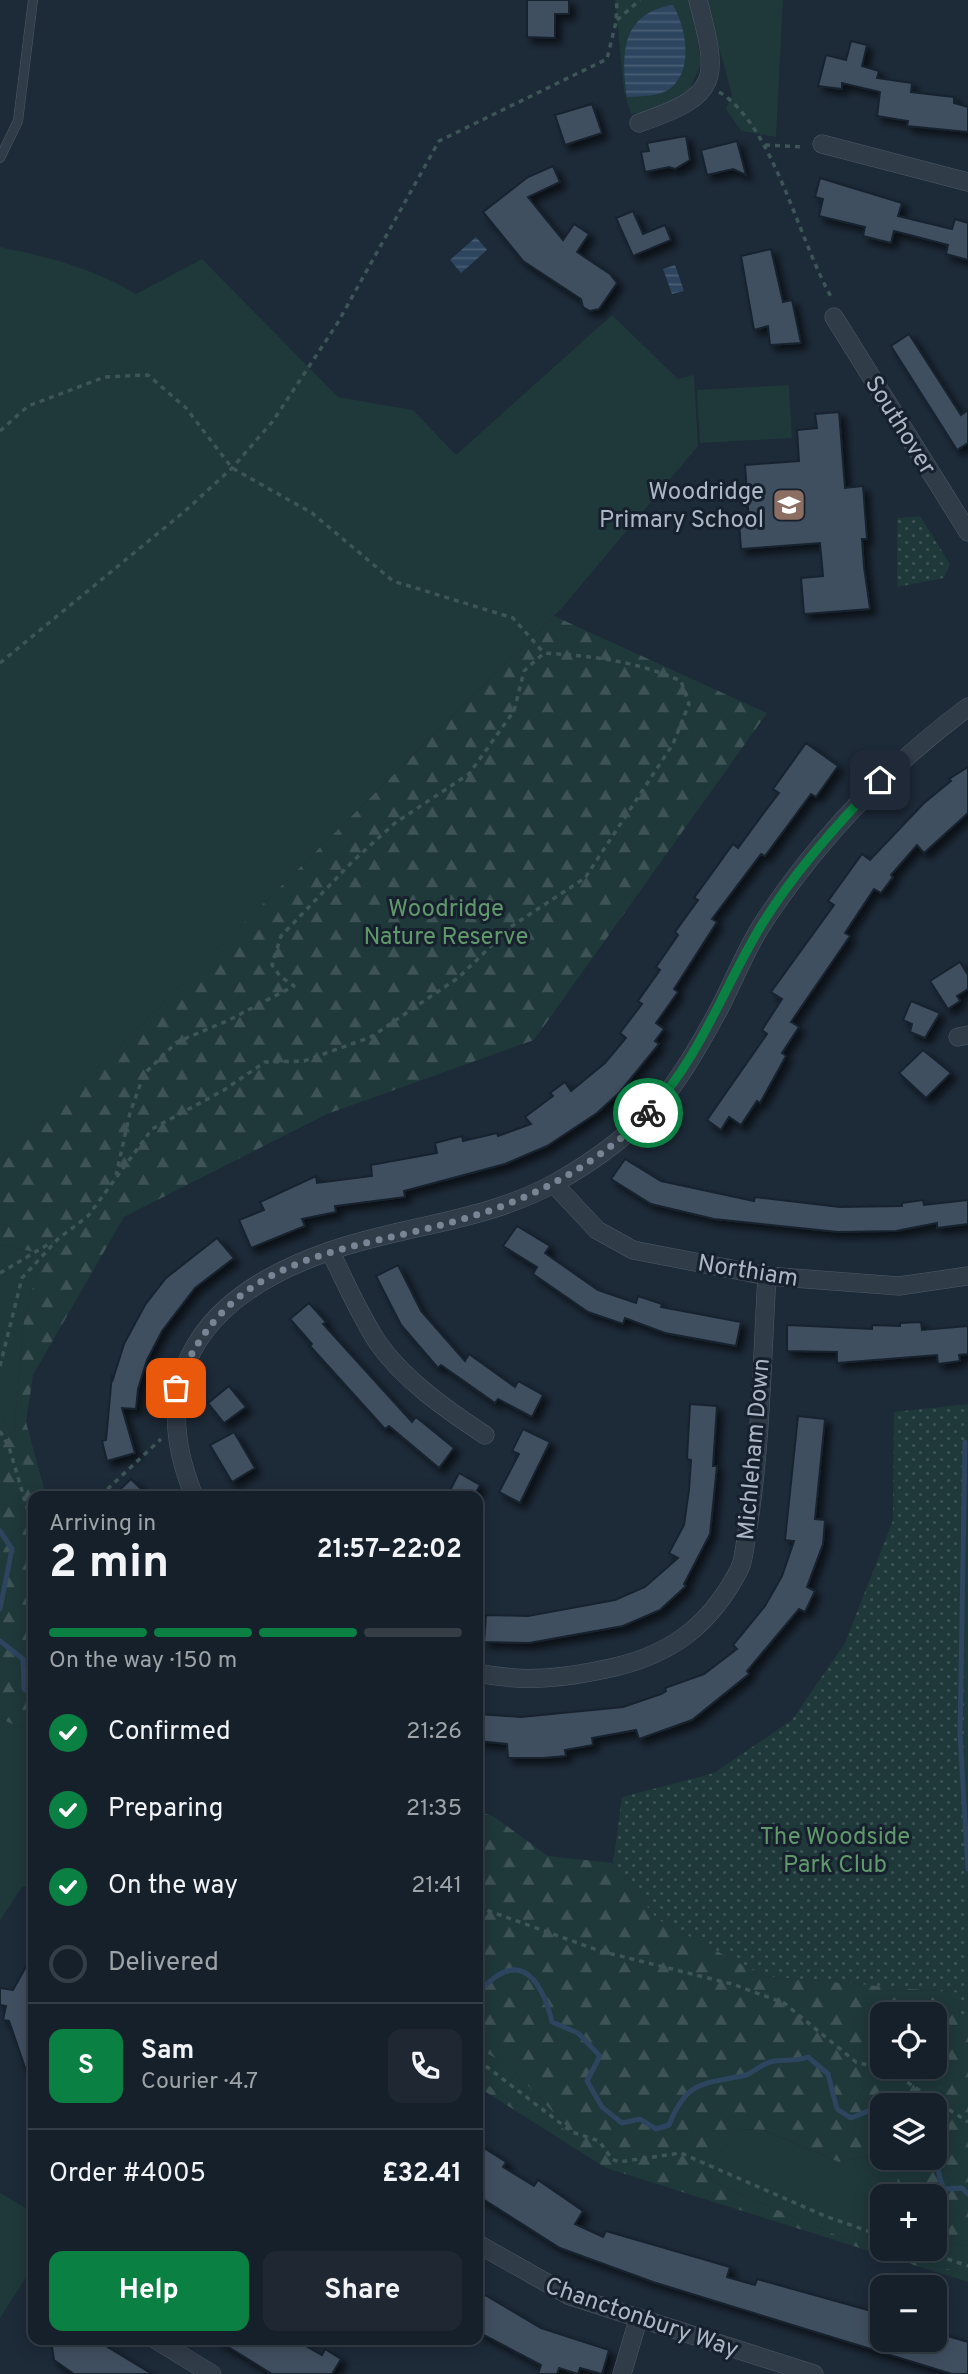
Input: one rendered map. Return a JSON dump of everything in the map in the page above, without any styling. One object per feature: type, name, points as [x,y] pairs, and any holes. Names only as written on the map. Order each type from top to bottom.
[{"type":"street","points":[[639,123],[675,111],[694,100],[708,85],[710,58],[698,0]]},
{"type":"street","points":[[822,144],[968,182]]},
{"type":"street","name":"Southover","points":[[834,317],[968,533]]},
{"type":"street","points":[[192,1491],[183,1469],[176,1432],[176,1388],[189,1354],[214,1319],[256,1285],[330,1251],[467,1218],[554,1184],[613,1143],[670,1089],[717,1012],[764,920],[840,822],[923,741],[968,707]]},
{"type":"street","name":"Northiam","points":[[554,1184],[597,1230],[634,1250],[767,1276],[899,1286],[968,1276]]},
{"type":"street","points":[[330,1251],[379,1344],[411,1378],[447,1410],[485,1435]]},
{"type":"street","name":"Michleham Down","points":[[483,1674],[516,1681],[580,1675],[632,1663],[671,1647],[705,1622],[741,1566],[752,1498],[767,1276]]},
{"type":"street","name":"Chanctonbury Way","points":[[483,2247],[570,2296],[638,2320],[814,2374]]},
{"type":"street","points":[[622,2374],[638,2320]]},
{"type":"street","points":[[164,2345],[212,2374]]},
{"type":"lane","points":[[0,158],[18,121],[33,0]]},
{"type":"path","points":[[0,663],[185,511],[232,468],[273,421],[307,374],[439,141],[607,59],[616,22],[617,0]]},
{"type":"path","points":[[616,22],[640,0]]},
{"type":"path","points":[[708,85],[729,98],[765,145],[817,273],[838,309],[834,317]]},
{"type":"path","points":[[765,145],[812,148],[822,144]]},
{"type":"path","points":[[0,431],[29,406],[105,377],[148,375],[186,408],[232,468],[312,513],[393,581],[513,618],[544,653],[595,657],[649,667],[681,681],[689,704],[673,744],[585,878],[512,926],[458,978],[371,1037],[304,1061],[265,1062],[224,1090],[152,1129],[88,1216],[58,1239],[0,1273]]},
{"type":"path","points":[[116,1175],[130,1113],[144,1074],[177,1041],[229,1020],[293,986],[280,976],[272,965],[281,936],[353,861],[395,823],[468,774],[514,711],[524,671],[544,653]]},
{"type":"path","points":[[0,1366],[22,1278],[58,1239]]},
{"type":"path","points":[[0,1431],[9,1447],[28,1511]]},
{"type":"path","points":[[105,1491],[159,1440],[176,1432]]},
{"type":"path","points":[[483,1909],[600,1951],[732,1984],[784,2003],[856,2062],[890,2071],[968,2122]]},
{"type":"path","points":[[483,2064],[572,2132],[599,2141],[612,2159],[619,2162],[681,2153],[825,2216],[870,2232]]},
{"type":"path","points":[[947,2259],[968,2266]]},
{"type":"green space","points":[[615,0],[692,0],[701,64],[687,95],[651,111],[631,114],[624,92]]},
{"type":"green space","points":[[706,0],[783,0],[776,137],[741,131],[726,109],[732,95]]},
{"type":"green space","points":[[0,247],[70,264],[104,277],[136,294],[202,259],[338,397],[413,410],[456,455],[612,315],[678,379],[694,375],[698,446],[561,609],[0,1164]]},
{"type":"green space","points":[[789,385],[792,438],[700,443],[697,390]]},
{"type":"green space","points":[[920,516],[950,564],[944,578],[897,587],[897,518]]},
{"type":"green space","name":"Woodridge Nature Reserve","points":[[554,616],[767,713],[534,1040],[327,1114],[124,1217],[33,1375],[26,1422],[45,1491],[28,1491],[28,1730],[0,1719],[0,1410],[26,1470],[14,1434],[24,1320],[42,1254],[0,1244],[0,1164]]},
{"type":"green space","points":[[0,1244],[42,1254],[24,1320],[14,1434],[33,1488],[0,1410]]},
{"type":"green space","name":"The Woodside Park Club","points":[[968,1404],[968,2018],[959,2017],[962,1993],[764,1976],[657,1919],[613,1863],[622,1797],[714,1773],[792,1720],[845,1643],[893,1520],[894,1412]]},
{"type":"green space","points":[[0,1719],[28,1730],[28,1886],[21,1888],[0,1921]]},
{"type":"green space","points":[[483,1813],[493,1816],[548,1856],[613,1863],[657,1919],[764,1976],[962,1993],[959,2017],[968,2018],[968,2246],[947,2242],[947,2184],[897,2184],[898,2177],[894,2170],[947,2170],[947,2093],[870,2093],[870,2155],[839,2162],[764,2130],[738,2129],[712,2163],[710,2181],[843,2238],[870,2246],[870,2251],[606,2168],[483,2090],[483,2082],[518,2106],[530,2102],[537,2104],[574,2139],[574,2134],[509,2066],[483,2051]]},
{"type":"green space","points":[[483,2051],[509,2066],[574,2134],[574,2140],[548,2114],[530,2102],[518,2106],[483,2082]]},
{"type":"green space","points":[[738,2129],[763,2130],[839,2162],[870,2155],[870,2170],[894,2170],[898,2177],[897,2184],[870,2184],[870,2246],[843,2238],[710,2181],[712,2163]]},
{"type":"green space","points":[[0,2193],[28,2209],[28,2275],[0,2318]]},
{"type":"green space","points":[[947,2242],[968,2246],[968,2275],[921,2261],[947,2261]]},
{"type":"green space","points":[[901,2261],[921,2261],[968,2275],[968,2282]]},
{"type":"water","points":[[673,5],[678,14],[686,48],[683,70],[678,80],[671,88],[661,93],[627,97],[625,51],[634,26],[656,9]]},
{"type":"water","points":[[476,237],[487,250],[461,273],[450,260]]},
{"type":"water","points":[[675,265],[684,291],[672,294],[663,269]]},
{"type":"building","points":[[527,0],[569,0],[569,14],[555,14],[555,38],[527,37]]},
{"type":"building","points":[[851,41],[867,45],[862,66],[879,71],[877,78],[912,83],[911,92],[954,97],[954,103],[968,107],[968,132],[907,126],[908,121],[877,116],[880,92],[842,83],[842,89],[818,86],[826,55],[846,60]]},
{"type":"building","points":[[592,104],[602,133],[565,145],[555,115]]},
{"type":"building","points":[[686,136],[690,160],[675,169],[669,167],[645,172],[641,152],[649,151],[647,143]]},
{"type":"building","points":[[737,141],[746,175],[733,169],[707,175],[701,150]]},
{"type":"building","points":[[553,166],[560,182],[528,197],[563,240],[574,224],[589,234],[577,252],[610,274],[617,283],[599,309],[590,311],[583,307],[581,299],[523,261],[483,212],[528,177]]},
{"type":"building","points":[[820,178],[902,203],[898,216],[952,229],[955,219],[968,223],[968,260],[946,254],[948,245],[894,231],[891,243],[863,236],[865,227],[819,216],[823,199],[815,197]]},
{"type":"building","points":[[633,211],[643,234],[665,225],[671,240],[633,256],[616,218]]},
{"type":"building","points":[[771,249],[783,302],[792,300],[801,343],[770,345],[768,326],[754,330],[741,256]]},
{"type":"building","points":[[909,334],[961,415],[968,410],[968,443],[957,450],[891,346]]},
{"type":"building","points":[[839,412],[845,488],[863,486],[867,539],[862,539],[870,609],[804,614],[801,578],[823,576],[820,543],[741,549],[739,522],[749,521],[745,465],[799,461],[797,430],[817,428],[815,414]]},
{"type":"building","points":[[806,743],[838,766],[816,797],[811,794],[765,856],[761,854],[712,919],[717,922],[674,989],[678,992],[656,1023],[664,1029],[655,1041],[659,1044],[619,1093],[597,1113],[547,1146],[505,1164],[404,1191],[405,1197],[335,1206],[336,1212],[302,1219],[305,1226],[251,1248],[239,1220],[264,1210],[260,1202],[316,1176],[317,1183],[372,1176],[371,1165],[437,1153],[435,1143],[462,1136],[463,1141],[497,1133],[498,1136],[531,1124],[525,1117],[553,1096],[550,1093],[565,1082],[571,1091],[605,1063],[626,1038],[620,1033],[642,1004],[638,1001],[660,970],[656,967],[678,935],[675,932],[698,900],[694,898],[733,844],[738,848],[779,793],[773,789]]},
{"type":"building","points":[[968,767],[968,813],[924,853],[917,845],[891,875],[893,877],[881,893],[874,889],[845,933],[850,936],[791,1022],[799,1027],[782,1053],[786,1056],[760,1103],[757,1101],[741,1125],[729,1117],[721,1130],[707,1120],[767,1034],[762,1030],[782,999],[771,992],[834,905],[828,901],[862,854],[870,860],[924,803],[951,781],[949,779]]},
{"type":"building","points":[[960,962],[968,975],[968,989],[957,996],[960,1001],[948,1009],[930,981]]},
{"type":"building","points":[[911,1001],[940,1013],[925,1038],[910,1032],[912,1024],[903,1020]]},
{"type":"building","points":[[923,1050],[951,1073],[926,1098],[899,1073]]},
{"type":"building","points":[[625,1159],[661,1181],[754,1201],[755,1197],[840,1207],[902,1206],[902,1203],[923,1200],[924,1205],[968,1200],[968,1224],[937,1228],[937,1223],[896,1231],[838,1232],[714,1219],[651,1204],[611,1179]]},
{"type":"building","points":[[517,1226],[550,1246],[545,1253],[598,1290],[636,1303],[638,1296],[662,1304],[661,1307],[741,1322],[736,1346],[665,1333],[625,1318],[623,1324],[588,1312],[533,1274],[537,1267],[503,1246]]},
{"type":"building","points":[[217,1238],[234,1258],[195,1288],[162,1331],[147,1360],[138,1389],[136,1409],[122,1408],[135,1453],[107,1461],[102,1441],[106,1440],[112,1375],[113,1379],[124,1344],[145,1305],[166,1278]]},
{"type":"building","points":[[398,1265],[421,1311],[465,1361],[469,1354],[515,1387],[518,1381],[543,1395],[532,1417],[498,1399],[495,1403],[441,1365],[438,1368],[401,1325],[376,1276]]},
{"type":"building","points":[[309,1303],[326,1322],[323,1324],[412,1422],[416,1417],[454,1448],[439,1468],[389,1426],[385,1429],[310,1346],[312,1344],[290,1319]]},
{"type":"building","points":[[921,1322],[922,1330],[968,1326],[968,1354],[959,1355],[960,1361],[938,1364],[937,1355],[837,1363],[837,1352],[787,1351],[787,1325],[872,1329],[872,1325],[900,1326],[900,1323]]},
{"type":"building","points":[[229,1386],[246,1407],[224,1423],[208,1403]]},
{"type":"building","points":[[690,1404],[717,1406],[713,1466],[717,1466],[710,1534],[684,1584],[686,1586],[660,1610],[623,1626],[529,1643],[484,1642],[486,1615],[528,1616],[615,1600],[645,1587],[678,1558],[669,1553],[684,1525],[689,1490],[691,1460],[687,1459]]},
{"type":"building","points":[[798,1416],[825,1419],[815,1519],[825,1520],[823,1544],[807,1587],[815,1591],[805,1612],[799,1609],[747,1671],[749,1674],[692,1720],[639,1739],[636,1730],[592,1738],[593,1745],[565,1750],[566,1756],[543,1758],[508,1758],[507,1744],[483,1742],[483,1714],[521,1717],[623,1707],[661,1694],[666,1691],[665,1688],[704,1674],[737,1649],[733,1645],[765,1606],[782,1576],[794,1541],[785,1540]]},
{"type":"building","points":[[523,1429],[550,1442],[520,1503],[499,1492],[519,1454],[512,1451]]},
{"type":"building","points":[[234,1432],[255,1468],[232,1482],[210,1445]]},
{"type":"building","points":[[459,1473],[480,1485],[477,1491],[450,1491]]},
{"type":"building","points":[[131,1479],[143,1491],[118,1491]]},
{"type":"building","points":[[28,1963],[28,2076],[9,2021],[3,2020],[6,2006],[0,2005],[0,1988],[13,1990]]},
{"type":"building","points":[[483,2147],[506,2162],[503,2167],[534,2186],[538,2180],[583,2211],[575,2224],[603,2237],[606,2231],[730,2267],[727,2277],[755,2285],[757,2279],[870,2311],[870,2349],[653,2282],[560,2248],[483,2199]]},
{"type":"building","points":[[485,2295],[541,2328],[609,2350],[602,2374],[580,2368],[578,2374],[559,2368],[557,2374],[538,2374],[541,2365],[483,2335]]},
{"type":"building","points":[[947,2336],[968,2342],[968,2374],[952,2374],[880,2352],[947,2352]]},
{"type":"building","points":[[52,2345],[104,2345],[152,2374],[74,2374],[54,2360]]},
{"type":"building","points":[[225,2345],[304,2345],[322,2355],[325,2349],[341,2359],[332,2374],[272,2374]]},
{"type":"waterway","points":[[965,1442],[960,1734],[968,1869]]},
{"type":"waterway","points":[[0,1531],[12,1549],[0,1609]]},
{"type":"waterway","points":[[0,1641],[23,1659],[24,1689],[28,1692]]},
{"type":"waterway","points":[[483,1988],[508,1971],[518,1970],[528,1974],[542,1993],[552,2022],[578,2033],[600,2056],[587,2081],[602,2107],[622,2123],[640,2119],[656,2129],[669,2125],[683,2099],[699,2086],[746,2075],[770,2062],[808,2057],[828,2074],[837,2109],[851,2118],[870,2110]]},
{"type":"waterway","points":[[938,2170],[944,2189],[962,2188],[968,2194]]},
{"type":"way so far","points":[[176,1388],[189,1354],[214,1319],[256,1285],[330,1251],[467,1218],[554,1184],[613,1143],[648,1113]]},
{"type":"place","name":"Woodridge Primary School","points":[[789,505]]},
{"type":"route","points":[[648,1113],[670,1089],[705,1032],[764,920],[840,822],[880,780]]}]
